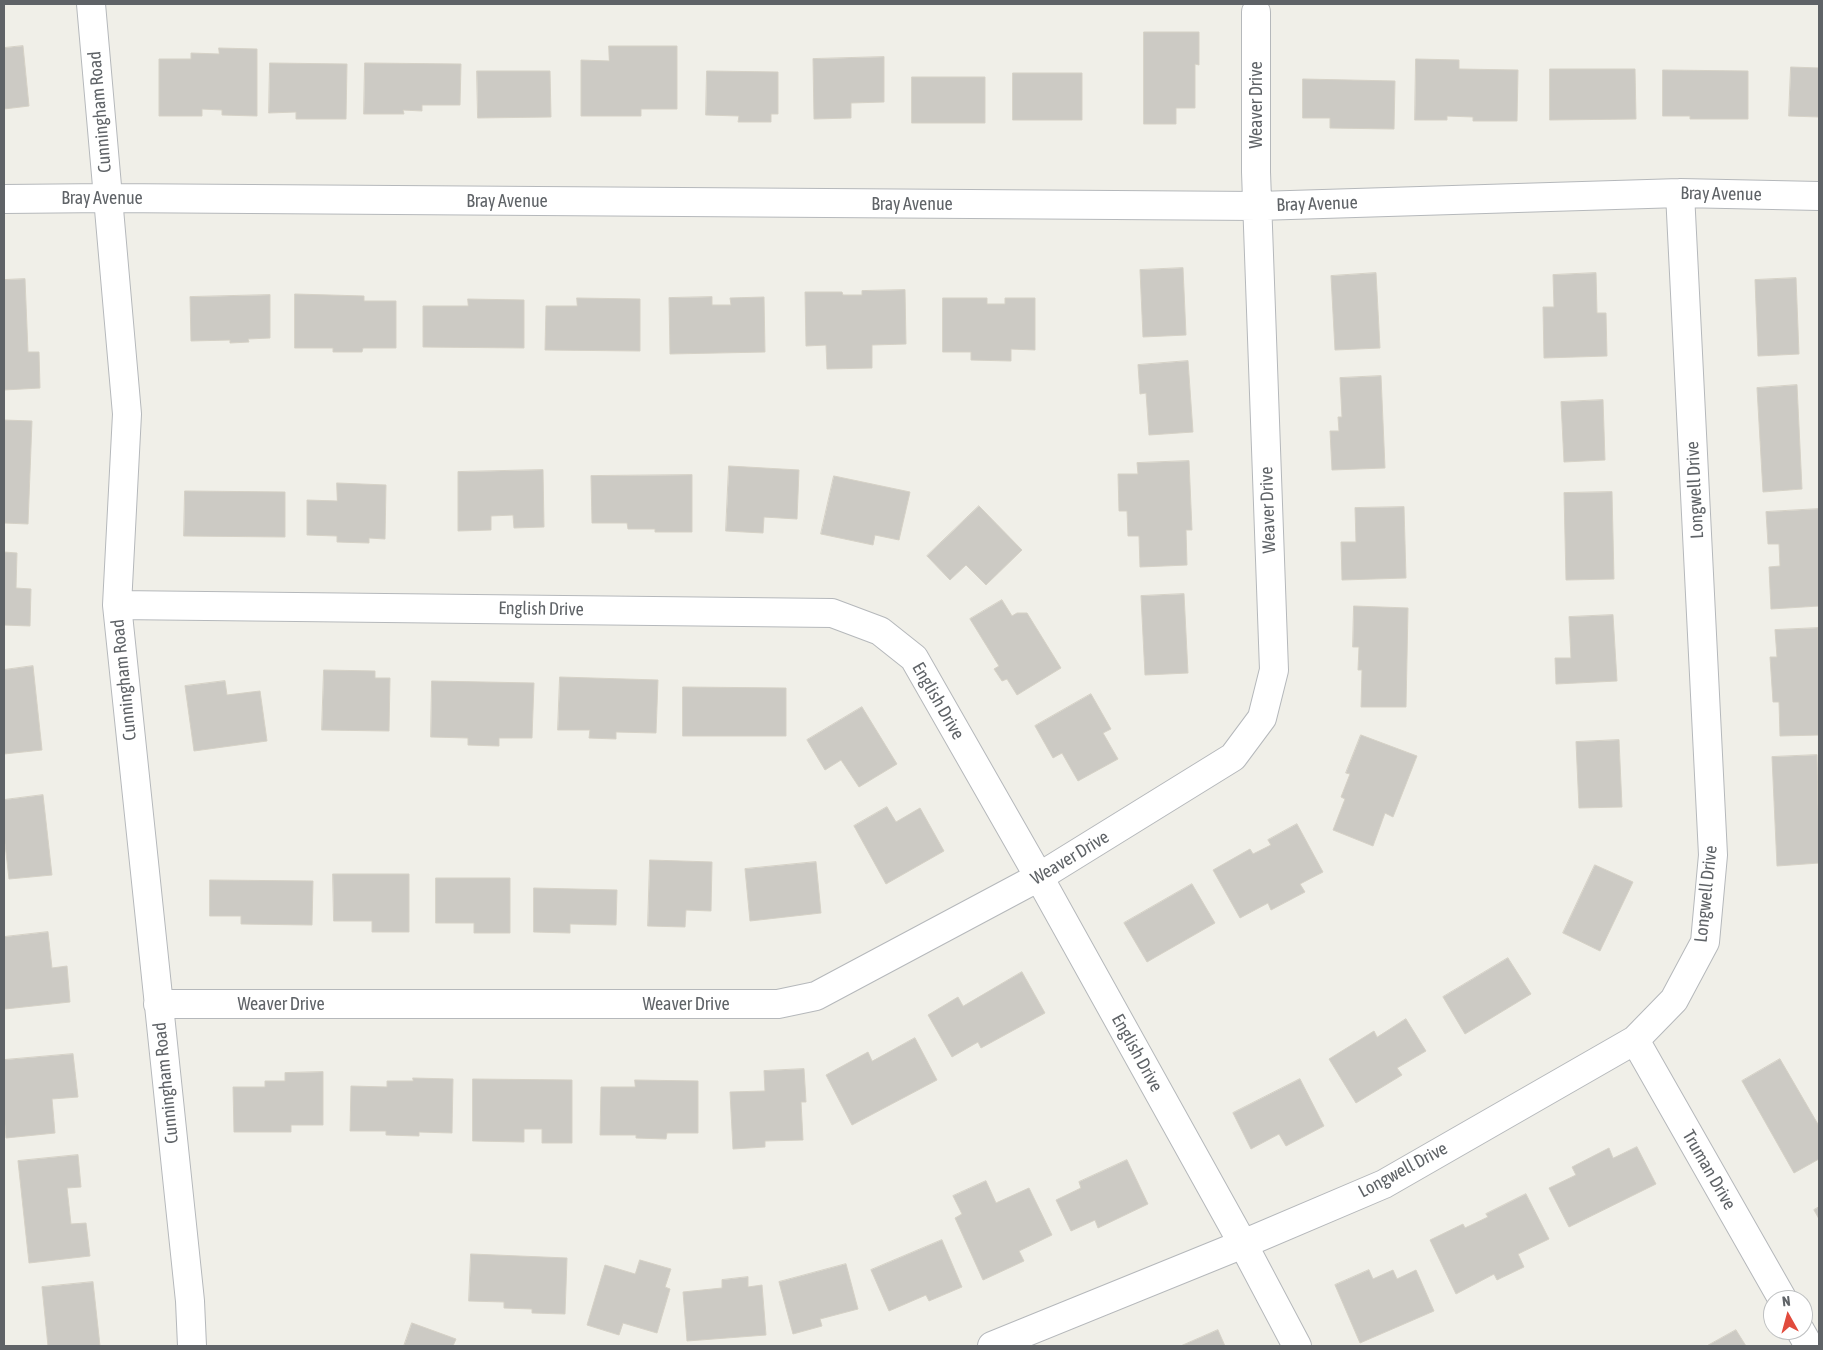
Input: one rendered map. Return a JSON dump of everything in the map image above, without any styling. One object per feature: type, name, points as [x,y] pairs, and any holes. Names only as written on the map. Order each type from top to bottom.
[{"type":"street","name":"Cunningham Road","points":[[91,8],[126,414],[117,605],[189,1292],[192,1346]]},
{"type":"street","name":"Weaver Drive","points":[[158,1004],[778,1004],[816,996],[1040,877],[1234,758],[1262,718],[1274,670],[1256,172],[1256,12]]},
{"type":"street","name":"Bray Avenue","points":[[4,198],[1258,206],[1680,193],[1819,196]]},
{"type":"street","name":"Longwell Drive","points":[[992,1346],[1243,1244],[1384,1184],[1635,1040],[1674,1000],[1705,942],[1712,855],[1680,193]]},
{"type":"street","name":"English Drive","points":[[117,605],[832,613],[880,630],[914,658],[1040,877],[1243,1244],[1297,1346]]},
{"type":"street","name":"Truman Drive","points":[[1635,1040],[1777,1290]]},
{"type":"building","points":[[1144,32],[1199,32],[1199,65],[1195,64],[1195,108],[1176,108],[1176,124],[1144,124]]},
{"type":"building","points":[[23,46],[29,106],[4,109],[4,48]]},
{"type":"building","points":[[609,46],[677,46],[677,109],[641,109],[641,116],[581,116],[581,60],[609,61]]},
{"type":"building","points":[[219,48],[257,49],[257,116],[222,115],[222,110],[202,109],[202,116],[159,116],[159,59],[191,59],[191,53],[219,54]]},
{"type":"building","points":[[884,57],[884,102],[851,103],[851,118],[814,119],[813,59]]},
{"type":"building","points":[[1416,59],[1459,60],[1459,69],[1518,70],[1517,121],[1473,121],[1473,117],[1447,116],[1447,120],[1415,120]]},
{"type":"building","points":[[270,63],[347,64],[346,119],[296,119],[296,112],[269,113]]},
{"type":"building","points":[[365,63],[461,64],[460,105],[422,105],[422,111],[403,110],[404,114],[364,114]]},
{"type":"building","points":[[1791,67],[1819,68],[1819,117],[1789,116]]},
{"type":"building","points":[[1550,69],[1635,69],[1636,119],[1550,120]]},
{"type":"building","points":[[1663,70],[1748,71],[1748,119],[1690,119],[1690,116],[1663,116]]},
{"type":"building","points":[[477,71],[550,71],[551,117],[478,118]]},
{"type":"building","points":[[707,71],[778,72],[778,114],[771,114],[771,122],[738,122],[739,116],[706,115]]},
{"type":"building","points":[[1013,73],[1082,73],[1082,120],[1013,120]]},
{"type":"building","points":[[912,77],[985,77],[985,123],[912,123]]},
{"type":"building","points":[[1303,79],[1395,81],[1394,129],[1330,128],[1330,118],[1303,118]]},
{"type":"building","points":[[1183,268],[1186,335],[1143,337],[1140,270]]},
{"type":"building","points":[[1376,273],[1380,348],[1335,350],[1331,276]]},
{"type":"building","points":[[1596,273],[1597,313],[1606,313],[1607,356],[1544,358],[1543,307],[1554,307],[1553,275]]},
{"type":"building","points":[[1796,278],[1799,354],[1758,356],[1755,280]]},
{"type":"building","points":[[25,279],[28,352],[39,352],[40,388],[4,390],[4,280]]},
{"type":"building","points":[[905,290],[906,344],[872,345],[872,368],[827,369],[826,345],[806,346],[805,292],[842,292],[843,295],[862,295],[862,291]]},
{"type":"building","points":[[295,294],[364,296],[364,301],[396,301],[396,348],[363,348],[362,352],[333,352],[333,348],[295,348]]},
{"type":"building","points":[[270,295],[270,338],[248,339],[249,342],[230,343],[230,340],[191,341],[190,297]]},
{"type":"building","points":[[712,297],[712,305],[731,305],[730,298],[764,297],[765,352],[670,354],[669,298]]},
{"type":"building","points":[[577,298],[640,299],[640,351],[545,350],[546,306],[577,306]]},
{"type":"building","points":[[943,298],[987,298],[987,304],[1005,304],[1005,298],[1035,298],[1035,350],[1011,349],[1011,361],[971,360],[971,352],[943,352]]},
{"type":"building","points":[[468,299],[524,300],[524,348],[423,347],[423,306],[468,306]]},
{"type":"building","points":[[1188,361],[1193,432],[1149,435],[1146,393],[1140,394],[1138,365]]},
{"type":"building","points":[[1381,376],[1385,468],[1332,470],[1330,431],[1339,431],[1338,417],[1342,417],[1340,378]]},
{"type":"building","points":[[1797,385],[1802,489],[1763,492],[1757,388]]},
{"type":"building","points":[[1603,400],[1605,460],[1564,462],[1561,402]]},
{"type":"building","points":[[4,420],[32,421],[28,524],[4,523]]},
{"type":"building","points":[[1189,461],[1192,530],[1186,530],[1187,565],[1140,567],[1139,536],[1128,536],[1127,511],[1119,511],[1118,474],[1138,474],[1137,463]]},
{"type":"building","points":[[729,466],[799,470],[797,519],[764,517],[763,533],[726,531]]},
{"type":"building","points":[[543,470],[544,527],[514,528],[513,515],[491,516],[491,530],[458,531],[458,472]]},
{"type":"building","points":[[692,475],[692,532],[655,532],[655,529],[628,529],[627,523],[592,523],[591,476]]},
{"type":"building","points":[[834,476],[910,492],[899,540],[875,535],[873,545],[821,534]]},
{"type":"building","points":[[337,483],[386,485],[385,539],[369,538],[369,543],[337,542],[337,536],[307,535],[307,500],[337,501]]},
{"type":"building","points":[[185,491],[285,492],[285,537],[184,536]]},
{"type":"building","points":[[1612,492],[1614,579],[1566,580],[1564,493]]},
{"type":"building","points":[[979,506],[1022,550],[986,585],[966,565],[950,580],[927,556]]},
{"type":"building","points":[[1404,507],[1406,578],[1342,580],[1341,542],[1356,542],[1355,508]]},
{"type":"building","points":[[1819,509],[1819,606],[1771,609],[1769,567],[1780,566],[1779,544],[1768,544],[1766,512]]},
{"type":"building","points":[[4,552],[17,553],[16,588],[31,589],[30,626],[4,625]]},
{"type":"building","points":[[1184,594],[1188,673],[1145,675],[1141,596]]},
{"type":"building","points":[[1002,600],[1012,616],[1017,613],[1027,613],[1061,668],[1017,695],[1007,679],[1002,681],[994,669],[999,666],[970,619]]},
{"type":"building","points":[[1354,606],[1408,608],[1406,707],[1361,707],[1362,670],[1358,670],[1359,647],[1353,647]]},
{"type":"building","points":[[1613,615],[1617,681],[1556,684],[1555,658],[1571,658],[1569,617]]},
{"type":"building","points":[[1818,628],[1819,735],[1780,736],[1779,702],[1773,702],[1770,657],[1777,657],[1775,630]]},
{"type":"building","points":[[33,666],[42,750],[4,754],[4,670]]},
{"type":"building","points":[[324,670],[375,671],[375,678],[390,678],[389,731],[322,730]]},
{"type":"building","points":[[560,677],[658,680],[656,733],[616,732],[616,739],[589,738],[590,730],[558,730]]},
{"type":"building","points":[[225,681],[227,695],[260,691],[267,741],[194,751],[185,686]]},
{"type":"building","points":[[432,681],[534,683],[532,738],[499,738],[499,746],[468,745],[468,738],[431,737]]},
{"type":"building","points":[[683,687],[786,688],[786,736],[683,736]]},
{"type":"building","points":[[1091,694],[1111,729],[1103,733],[1118,759],[1078,781],[1062,753],[1053,758],[1035,726]]},
{"type":"building","points":[[862,707],[897,764],[859,787],[841,760],[825,770],[807,740]]},
{"type":"building","points":[[1361,735],[1417,756],[1393,817],[1385,813],[1373,846],[1333,830],[1345,799],[1341,797],[1350,774],[1346,773]]},
{"type":"building","points":[[1619,740],[1622,807],[1579,808],[1576,742]]},
{"type":"building","points":[[1817,755],[1819,863],[1777,866],[1772,757]]},
{"type":"building","points":[[43,795],[52,875],[9,879],[4,835],[4,800]]},
{"type":"building","points":[[887,807],[896,822],[920,808],[944,851],[886,884],[854,826]]},
{"type":"building","points":[[1297,824],[1323,872],[1300,884],[1305,892],[1271,910],[1268,903],[1240,918],[1213,870],[1250,849],[1253,854],[1271,845],[1268,840]]},
{"type":"building","points":[[650,860],[712,862],[711,911],[686,910],[685,927],[648,926]]},
{"type":"building","points":[[816,862],[821,913],[750,921],[745,869]]},
{"type":"building","points":[[1595,865],[1633,882],[1600,951],[1563,933]]},
{"type":"building","points":[[333,874],[409,874],[409,932],[372,932],[372,921],[334,921]]},
{"type":"building","points":[[436,878],[510,878],[510,933],[474,933],[474,923],[436,923]]},
{"type":"building","points":[[210,880],[313,881],[312,925],[241,924],[241,916],[210,916]]},
{"type":"building","points":[[1192,884],[1215,923],[1147,962],[1124,923]]},
{"type":"building","points":[[534,888],[617,890],[616,925],[570,924],[570,933],[534,932]]},
{"type":"building","points":[[48,932],[52,968],[67,966],[70,1002],[5,1009],[4,937]]},
{"type":"building","points":[[1508,958],[1531,994],[1465,1034],[1443,997]]},
{"type":"building","points":[[1022,972],[1045,1013],[981,1048],[978,1042],[952,1057],[928,1015],[958,997],[963,1006]]},
{"type":"building","points":[[1406,1019],[1426,1051],[1397,1068],[1402,1075],[1356,1103],[1329,1059],[1374,1031],[1377,1037]]},
{"type":"building","points":[[915,1038],[937,1080],[852,1125],[826,1075],[868,1052],[872,1061]]},
{"type":"building","points":[[73,1054],[78,1097],[52,1099],[55,1133],[6,1138],[4,1060]]},
{"type":"building","points":[[1780,1059],[1819,1126],[1819,1159],[1794,1173],[1742,1081]]},
{"type":"building","points":[[804,1069],[806,1102],[801,1102],[803,1140],[765,1141],[765,1147],[733,1149],[730,1092],[765,1091],[764,1071]]},
{"type":"building","points":[[323,1072],[323,1125],[291,1125],[291,1132],[234,1132],[233,1087],[265,1087],[265,1081],[285,1081],[285,1073]]},
{"type":"building","points":[[413,1078],[453,1079],[452,1133],[419,1132],[419,1136],[386,1135],[386,1131],[350,1131],[351,1086],[387,1087],[387,1081],[413,1081]]},
{"type":"building","points":[[473,1079],[572,1080],[572,1143],[542,1143],[542,1129],[524,1129],[524,1142],[473,1141]]},
{"type":"building","points":[[1300,1079],[1324,1126],[1286,1146],[1279,1134],[1251,1149],[1233,1113]]},
{"type":"building","points":[[635,1080],[698,1081],[698,1133],[667,1133],[666,1139],[636,1138],[636,1135],[600,1135],[601,1087],[635,1087]]},
{"type":"building","points":[[1637,1147],[1656,1184],[1569,1227],[1549,1188],[1576,1175],[1572,1167],[1609,1148],[1613,1158]]},
{"type":"building","points":[[78,1155],[81,1187],[67,1188],[71,1224],[86,1223],[90,1256],[29,1263],[18,1161]]},
{"type":"building","points":[[1127,1160],[1148,1204],[1098,1228],[1095,1220],[1071,1231],[1056,1200],[1081,1188],[1079,1182]]},
{"type":"building","points":[[986,1181],[996,1203],[1029,1188],[1052,1235],[1019,1251],[1024,1261],[983,1280],[955,1218],[962,1214],[953,1196]]},
{"type":"building","points":[[1526,1194],[1549,1239],[1518,1254],[1524,1267],[1497,1280],[1494,1274],[1456,1294],[1430,1240],[1463,1224],[1465,1228],[1488,1217],[1486,1214]]},
{"type":"building","points":[[1819,1207],[1819,1219],[1814,1210]]},
{"type":"building","points":[[942,1240],[962,1287],[929,1301],[926,1295],[889,1311],[871,1270]]},
{"type":"building","points":[[471,1254],[567,1258],[565,1314],[532,1313],[532,1309],[504,1308],[504,1302],[469,1301]]},
{"type":"building","points":[[640,1260],[671,1269],[665,1287],[670,1289],[657,1333],[623,1323],[619,1335],[587,1325],[605,1265],[635,1274]]},
{"type":"building","points":[[846,1264],[858,1309],[820,1319],[822,1326],[793,1334],[779,1282]]},
{"type":"building","points":[[1369,1270],[1373,1279],[1393,1270],[1397,1279],[1416,1270],[1434,1311],[1360,1343],[1335,1285]]},
{"type":"building","points":[[748,1277],[748,1287],[762,1285],[766,1335],[687,1341],[683,1292],[722,1288],[722,1280]]},
{"type":"building","points":[[93,1282],[100,1346],[48,1346],[42,1287]]},
{"type":"building","points":[[412,1323],[456,1339],[453,1346],[404,1346]]},
{"type":"building","points":[[1218,1330],[1225,1346],[1181,1346]]},
{"type":"building","points":[[1736,1330],[1746,1346],[1707,1346]]}]
